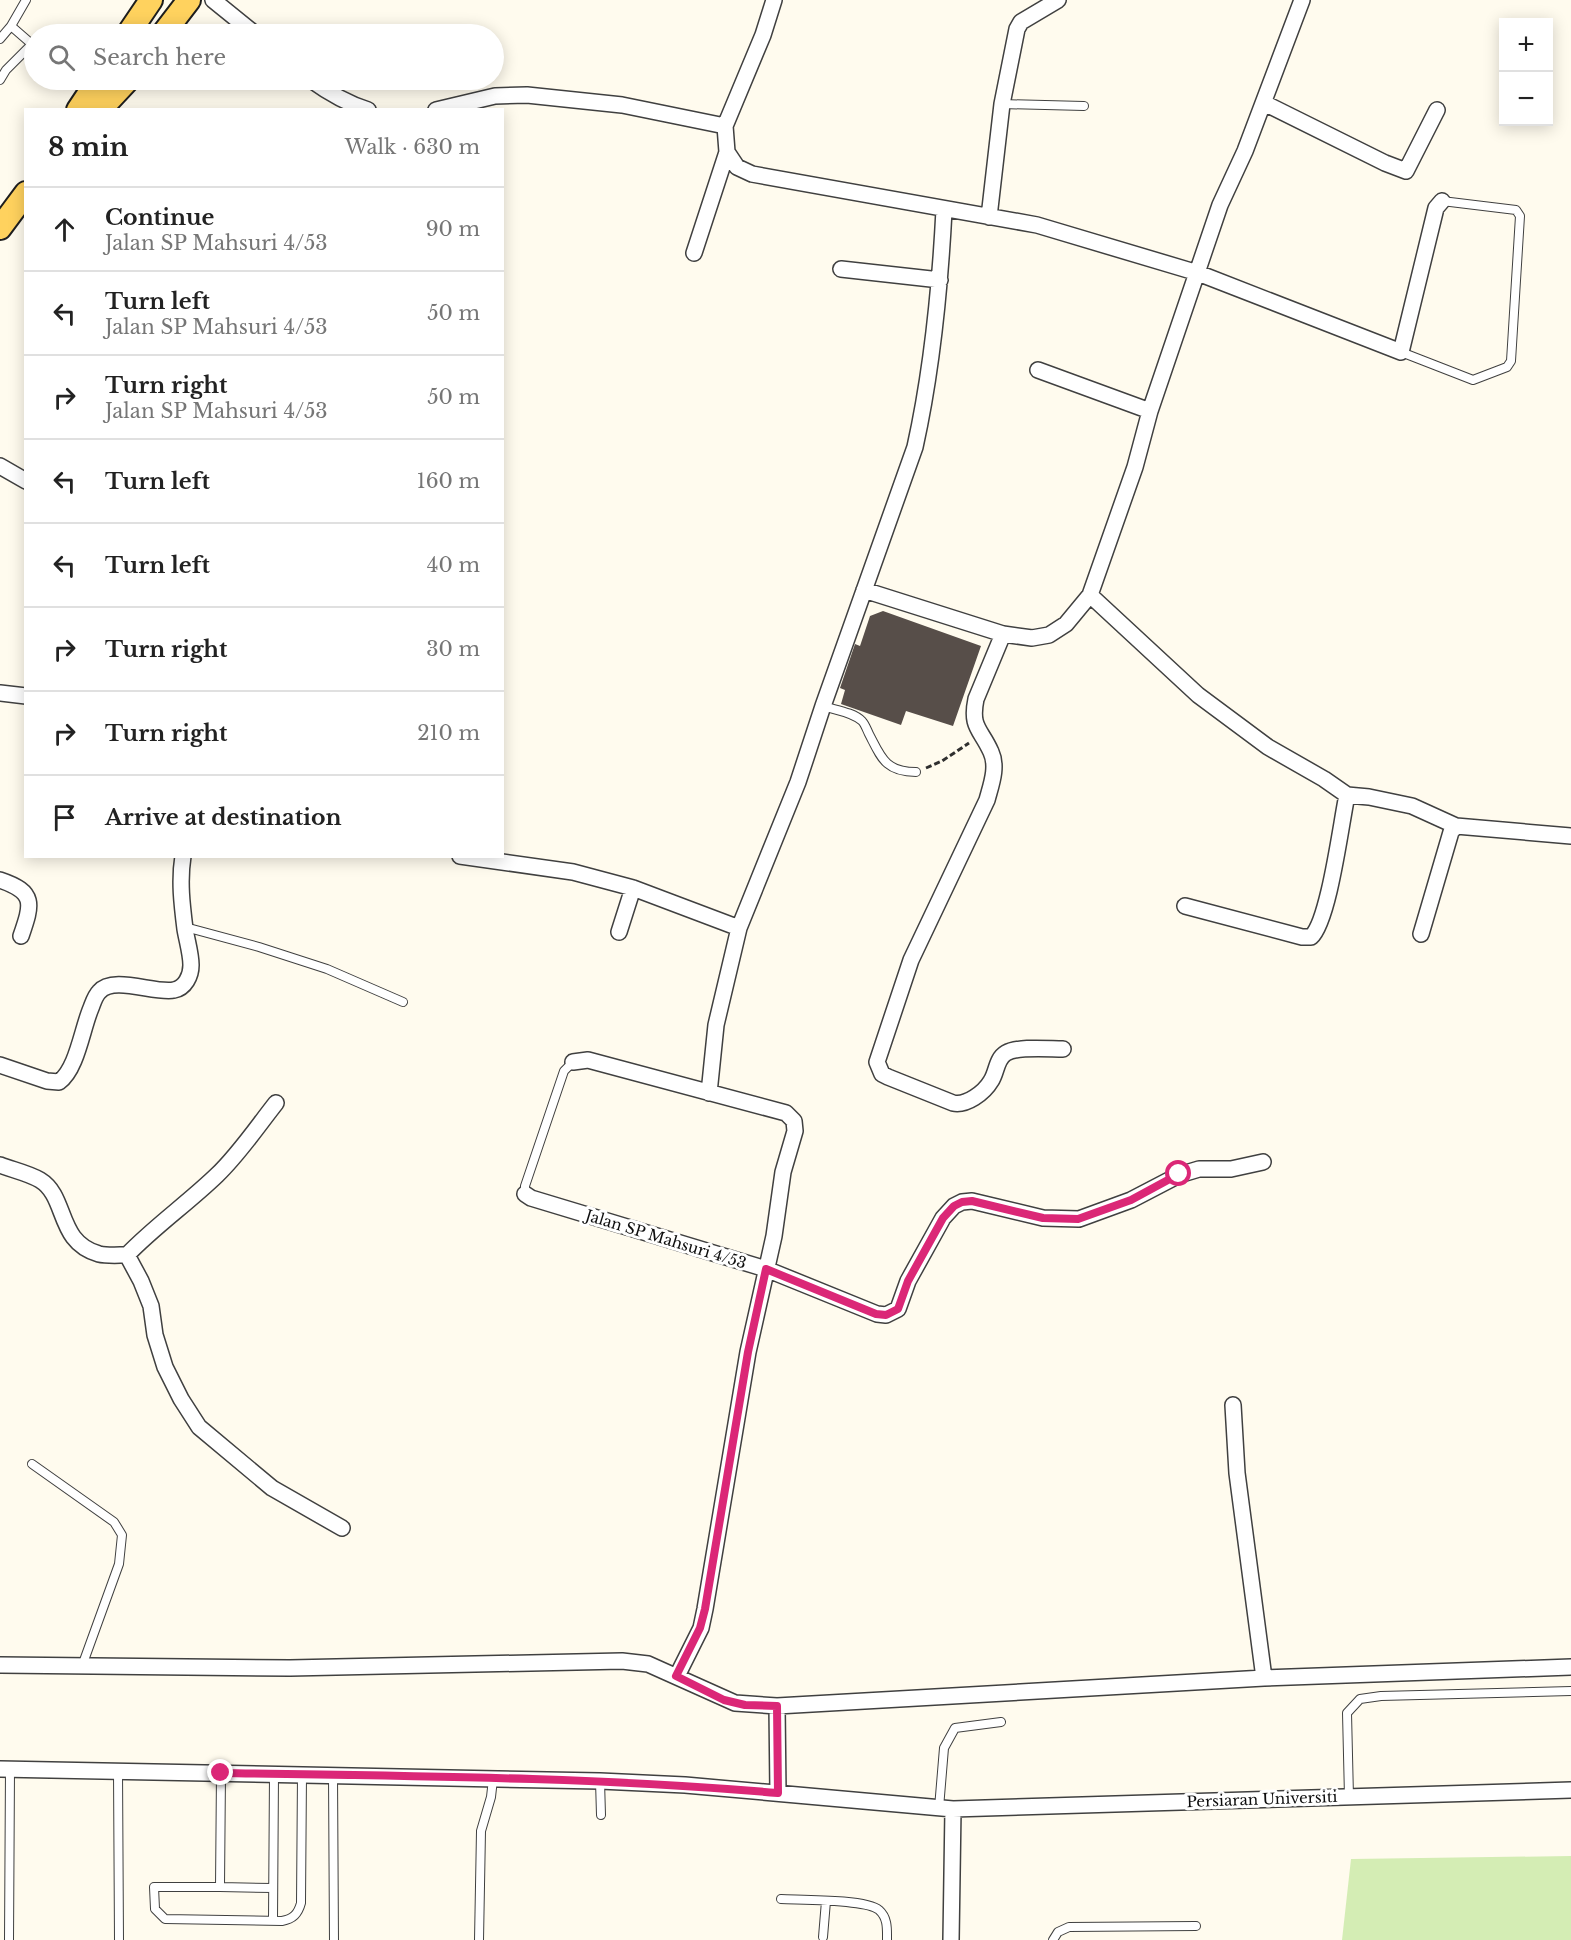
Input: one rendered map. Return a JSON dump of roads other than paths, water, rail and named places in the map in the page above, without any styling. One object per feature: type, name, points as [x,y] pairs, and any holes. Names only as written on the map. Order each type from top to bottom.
[{"type":"main road","points":[[135,24],[151,0]]},
{"type":"main road","points":[[155,24],[173,0]]},
{"type":"main road","points":[[171,24],[189,0]]},
{"type":"main road","points":[[80,108],[99,90]]},
{"type":"main road","points":[[0,228],[24,196]]},
{"type":"street","points":[[213,0],[243,24]]},
{"type":"street","points":[[694,254],[727,152],[725,126],[763,35],[774,0]]},
{"type":"street","points":[[989,217],[1002,104],[1017,29],[1021,22],[1058,0]]},
{"type":"street","points":[[864,590],[1003,634],[1032,638],[1049,635],[1066,624],[1090,595],[1135,466],[1150,411],[1220,205],[1245,151],[1302,0]]},
{"type":"street","points":[[325,90],[362,108]]},
{"type":"street","points":[[443,108],[495,96],[527,95],[622,105],[725,126]]},
{"type":"street","points":[[1264,103],[1406,171],[1437,110]]},
{"type":"street","points":[[727,152],[737,167],[752,174],[1038,225],[1198,273],[1401,352],[1436,208],[1442,201]]},
{"type":"street","points":[[709,1092],[716,1025],[739,928],[798,782],[915,447],[940,280],[944,210]]},
{"type":"street","points":[[841,269],[940,280]]},
{"type":"street","points":[[1038,370],[1150,411]]},
{"type":"street","points":[[0,466],[24,480]]},
{"type":"street","points":[[1090,595],[1198,695],[1268,747],[1347,795],[1412,806],[1456,826],[1571,836]]},
{"type":"street","points":[[1003,634],[974,709],[979,735],[991,753],[993,761],[993,776],[987,800],[911,960],[876,1062],[882,1074],[888,1077],[952,1103],[962,1104],[971,1100],[990,1084],[1004,1054],[1015,1050],[1063,1049]]},
{"type":"street","points":[[0,693],[24,696]]},
{"type":"street","points":[[1185,906],[1302,938],[1311,938],[1316,933],[1327,900],[1347,795]]},
{"type":"street","points":[[1421,934],[1451,832],[1456,826]]},
{"type":"street","points":[[0,1065],[46,1081],[59,1082],[66,1077],[98,992],[106,986],[118,985],[174,990],[182,986],[189,978],[191,965],[180,874],[183,858]]},
{"type":"street","points":[[474,858],[573,872],[633,888],[739,928]]},
{"type":"street","points":[[0,880],[20,888],[27,894],[29,905],[21,936]]},
{"type":"street","points":[[619,932],[633,888]]},
{"type":"street","points":[[573,1062],[588,1060],[709,1092],[786,1113],[794,1121],[795,1131],[783,1172],[774,1236],[748,1352],[705,1609],[700,1628],[676,1676]]},
{"type":"street","points":[[0,1166],[41,1180],[56,1198],[64,1223],[79,1244],[99,1254],[127,1255],[150,1231],[218,1174],[238,1153],[276,1103]]},
{"type":"street","name":"Jalan SP Mahsuri 4/53","points":[[525,1194],[531,1198],[766,1269],[876,1314],[886,1315],[898,1309],[908,1281],[943,1218],[954,1206],[962,1202],[972,1201],[1043,1218],[1078,1219],[1131,1200],[1179,1174],[1199,1169],[1231,1169],[1263,1162]]},
{"type":"street","points":[[127,1255],[151,1306],[155,1335],[165,1367],[181,1399],[199,1427],[272,1488],[342,1528]]},
{"type":"street","points":[[1233,1406],[1238,1473],[1264,1678]]},
{"type":"street","points":[[0,1665],[290,1668],[622,1661],[648,1664],[724,1700],[745,1705],[777,1706],[1264,1678],[1571,1667]]},
{"type":"street","points":[[777,1706],[778,1793]]},
{"type":"street","name":"Persiaran Universiti","points":[[5,1769],[600,1780],[685,1785],[946,1809],[1571,1790]]},
{"type":"street","points":[[946,1809],[951,1940]]},
{"type":"lane","points":[[0,39],[11,26],[26,0]]},
{"type":"lane","points":[[11,26],[24,37]]},
{"type":"lane","points":[[0,80],[6,70],[24,53]]},
{"type":"lane","points":[[1002,104],[1084,106]]},
{"type":"lane","points":[[1401,352],[1473,380],[1507,367],[1511,362],[1520,216],[1516,210],[1442,201]]},
{"type":"lane","points":[[823,706],[855,716],[864,722],[882,759],[892,767],[904,772],[916,772]]},
{"type":"lane","points":[[185,927],[259,947],[327,969],[403,1002]]},
{"type":"lane","points":[[525,1194],[525,1186],[564,1071],[573,1062]]},
{"type":"lane","points":[[32,1464],[114,1522],[122,1535],[119,1564],[82,1666]]},
{"type":"lane","points":[[1349,1797],[1347,1713],[1360,1699],[1381,1696],[1571,1691]]},
{"type":"lane","points":[[946,1809],[944,1748],[955,1728],[1001,1722]]},
{"type":"lane","points":[[5,1769],[9,1940]]},
{"type":"lane","points":[[118,1771],[119,1940]]},
{"type":"lane","points":[[220,1887],[221,1773]]},
{"type":"lane","points":[[273,1921],[274,1774]]},
{"type":"lane","points":[[273,1888],[154,1887],[155,1909],[165,1919],[172,1921],[273,1921],[289,1920],[295,1916],[301,1903],[302,1774]]},
{"type":"lane","points":[[333,1775],[334,1940]]},
{"type":"lane","points":[[478,1940],[481,1831],[491,1797],[493,1779]]},
{"type":"lane","points":[[600,1780],[600,1815]]},
{"type":"lane","points":[[781,1899],[866,1904],[879,1910],[888,1925],[887,1940]]},
{"type":"lane","points":[[823,1937],[826,1901]]},
{"type":"lane","points":[[1053,1940],[1058,1932],[1069,1927],[1196,1926]]}]
